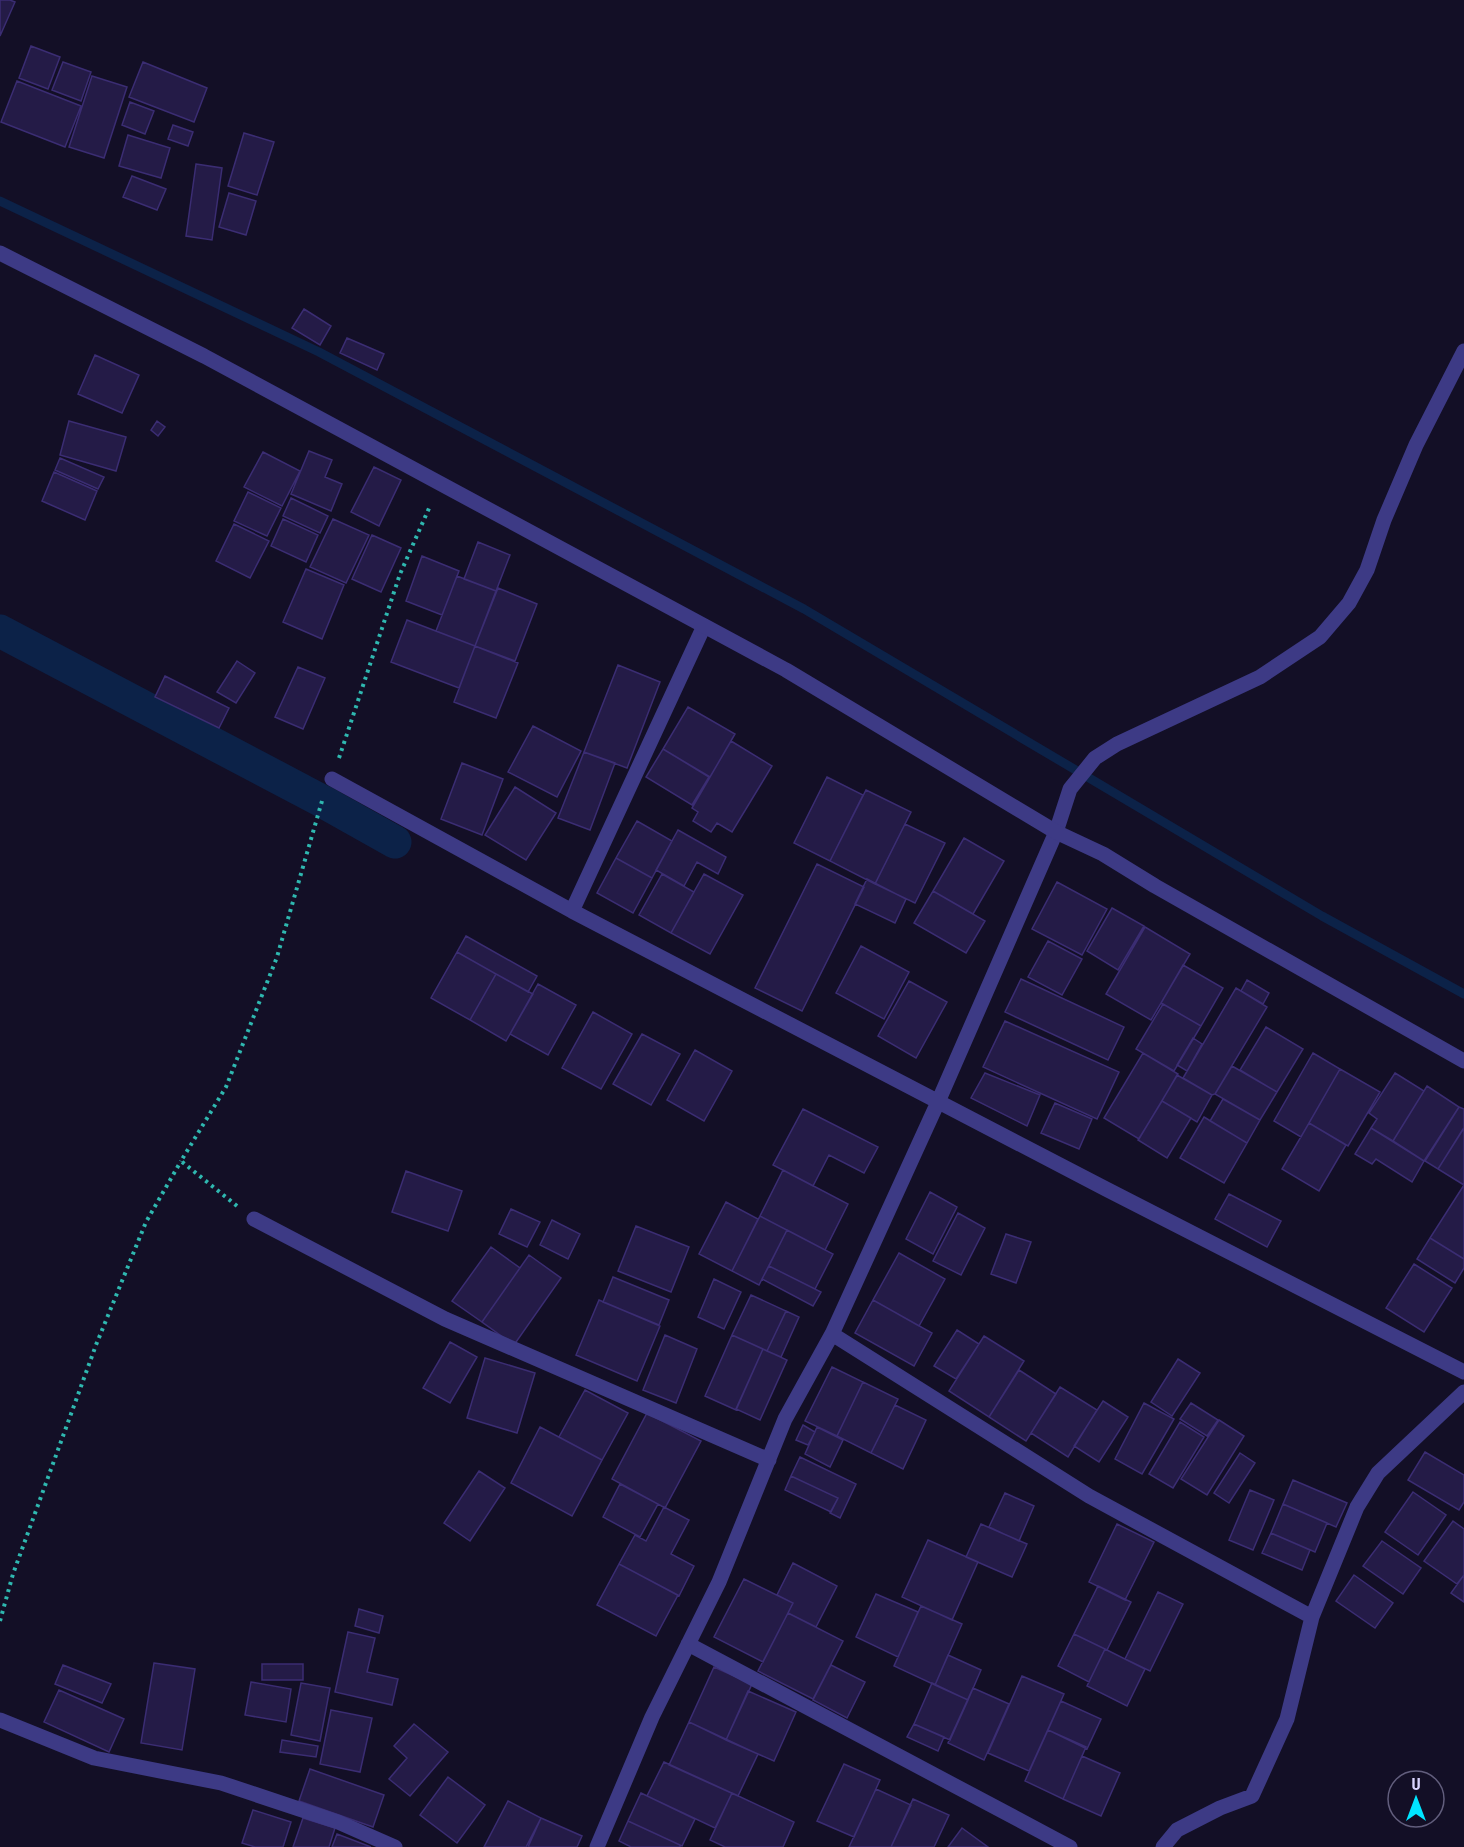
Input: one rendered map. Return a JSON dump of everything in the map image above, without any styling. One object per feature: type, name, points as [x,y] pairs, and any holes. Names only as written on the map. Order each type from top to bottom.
[{"type":"street","points":[[0,253],[204,356],[786,670],[1056,831],[1103,854],[1155,886],[1464,1061]]},
{"type":"street","points":[[597,1847],[652,1717],[719,1582],[785,1419],[832,1334],[938,1102],[1056,831],[1070,789],[1095,758],[1132,736],[1260,677],[1320,637],[1350,603],[1367,570],[1384,520],[1416,445],[1464,351]]},
{"type":"street","points":[[573,911],[704,626]]},
{"type":"street","points":[[332,779],[573,911],[938,1102],[1464,1372]]},
{"type":"street","points":[[254,1219],[446,1319],[769,1460]]},
{"type":"street","points":[[832,1334],[1089,1496],[1312,1617]]},
{"type":"street","points":[[1163,1847],[1177,1830],[1220,1808],[1252,1796],[1287,1719],[1312,1617],[1357,1507],[1378,1473],[1464,1392]]},
{"type":"street","points":[[688,1644],[1070,1847]]},
{"type":"street","points":[[0,1720],[94,1758],[221,1783],[338,1822],[395,1847]]},
{"type":"path","points":[[0,1621],[13,1574],[96,1345],[146,1222],[226,1087],[277,957],[322,801],[332,779],[400,574],[440,484]]},
{"type":"path","points":[[181,1161],[254,1219]]},
{"type":"building","points":[[0,0],[15,2],[0,36]]},
{"type":"building","points":[[31,46],[60,57],[48,89],[19,78]]},
{"type":"building","points":[[63,62],[91,72],[81,101],[52,90]]},
{"type":"building","points":[[143,62],[207,88],[194,122],[129,97]]},
{"type":"building","points":[[92,76],[127,87],[104,158],[69,147]]},
{"type":"building","points":[[17,81],[81,106],[65,147],[1,122]]},
{"type":"building","points":[[130,102],[154,111],[145,134],[122,125]]},
{"type":"building","points":[[173,125],[193,132],[188,146],[168,139]]},
{"type":"building","points":[[244,133],[274,142],[257,195],[228,186]]},
{"type":"building","points":[[128,135],[170,148],[161,178],[119,166]]},
{"type":"building","points":[[196,164],[222,168],[212,240],[186,236]]},
{"type":"building","points":[[132,176],[166,189],[157,210],[123,197]]},
{"type":"building","points":[[229,193],[256,201],[246,235],[219,227]]},
{"type":"building","points":[[304,309],[331,326],[320,345],[292,328]]},
{"type":"building","points":[[347,338],[384,354],[377,370],[340,353]]},
{"type":"building","points":[[95,355],[139,375],[122,413],[78,394]]},
{"type":"building","points":[[69,421],[126,437],[116,471],[60,455]]},
{"type":"building","points":[[157,421],[165,427],[158,436],[151,430]]},
{"type":"building","points":[[309,451],[332,460],[325,477],[342,484],[331,511],[291,494]]},
{"type":"building","points":[[263,452],[300,471],[282,506],[244,487]]},
{"type":"building","points":[[60,458],[104,477],[98,489],[55,470]]},
{"type":"building","points":[[374,467],[401,480],[379,526],[351,512]]},
{"type":"building","points":[[54,472],[97,491],[85,520],[42,501]]},
{"type":"building","points":[[248,492],[281,508],[267,536],[234,521]]},
{"type":"building","points":[[291,498],[328,516],[320,533],[283,516]]},
{"type":"building","points":[[283,519],[318,535],[306,562],[271,546]]},
{"type":"building","points":[[333,519],[369,535],[346,583],[310,567]]},
{"type":"building","points":[[234,524],[269,541],[250,578],[216,561]]},
{"type":"building","points":[[372,535],[401,548],[381,592],[352,579]]},
{"type":"building","points":[[478,542],[510,555],[496,591],[464,579]]},
{"type":"building","points":[[422,556],[459,571],[442,615],[406,601]]},
{"type":"building","points":[[306,569],[344,585],[322,639],[283,622]]},
{"type":"building","points":[[457,576],[496,591],[475,646],[436,631]]},
{"type":"building","points":[[498,588],[537,604],[515,661],[475,646]]},
{"type":"building","points":[[407,620],[475,646],[459,688],[391,662]]},
{"type":"building","points":[[475,646],[518,663],[496,718],[454,702]]},
{"type":"building","points":[[237,661],[255,673],[236,703],[217,692]]},
{"type":"building","points":[[618,665],[660,682],[627,768],[584,752]]},
{"type":"building","points":[[298,667],[325,678],[303,729],[275,717]]},
{"type":"building","points":[[165,676],[229,708],[219,728],[155,697]]},
{"type":"building","points":[[688,707],[735,734],[710,777],[663,749]]},
{"type":"building","points":[[533,726],[581,751],[557,797],[508,772]]},
{"type":"building","points":[[731,741],[772,766],[732,832],[717,823],[711,832],[693,821],[698,812],[692,808]]},
{"type":"building","points":[[663,749],[709,777],[692,805],[646,777]]},
{"type":"building","points":[[584,752],[615,763],[590,830],[558,818]]},
{"type":"building","points":[[462,763],[503,779],[482,835],[441,819]]},
{"type":"building","points":[[827,777],[863,795],[830,861],[794,843]]},
{"type":"building","points":[[515,787],[556,813],[526,860],[485,835]]},
{"type":"building","points":[[866,790],[911,812],[875,884],[830,861]]},
{"type":"building","points":[[637,821],[672,841],[652,878],[616,858]]},
{"type":"building","points":[[905,824],[945,843],[915,903],[875,884]]},
{"type":"building","points":[[678,830],[726,857],[718,874],[697,862],[684,886],[656,870]]},
{"type":"building","points":[[964,838],[1004,861],[973,914],[933,891]]},
{"type":"building","points":[[616,858],[652,878],[633,913],[597,893]]},
{"type":"building","points":[[817,864],[864,887],[802,1011],[755,988]]},
{"type":"building","points":[[662,874],[694,892],[671,933],[639,915]]},
{"type":"building","points":[[704,874],[743,895],[710,954],[671,933]]},
{"type":"building","points":[[867,879],[906,899],[895,923],[855,904]]},
{"type":"building","points":[[1057,882],[1107,909],[1082,955],[1032,929]]},
{"type":"building","points":[[933,891],[985,921],[966,953],[914,923]]},
{"type":"building","points":[[1112,908],[1144,926],[1118,970],[1087,951]]},
{"type":"building","points":[[1145,927],[1190,954],[1151,1020],[1106,994]]},
{"type":"building","points":[[466,936],[537,976],[528,992],[457,952]]},
{"type":"building","points":[[1048,941],[1082,959],[1062,995],[1028,977]]},
{"type":"building","points":[[861,946],[909,972],[884,1019],[836,993]]},
{"type":"building","points":[[457,952],[496,974],[470,1020],[431,998]]},
{"type":"building","points":[[1183,965],[1223,988],[1201,1026],[1161,1003]]},
{"type":"building","points":[[496,974],[533,994],[506,1041],[470,1020]]},
{"type":"building","points":[[1021,979],[1124,1027],[1108,1060],[1005,1012]]},
{"type":"building","points":[[1247,980],[1269,993],[1263,1004],[1241,991]]},
{"type":"building","points":[[909,981],[947,1002],[916,1058],[878,1036]]},
{"type":"building","points":[[538,984],[576,1005],[548,1055],[510,1034]]},
{"type":"building","points":[[1236,988],[1267,1007],[1215,1094],[1212,1095],[1183,1078]]},
{"type":"building","points":[[1163,1004],[1201,1026],[1174,1071],[1136,1049]]},
{"type":"building","points":[[593,1012],[632,1034],[601,1089],[562,1068]]},
{"type":"building","points":[[1005,1021],[1119,1072],[1097,1119],[983,1067]]},
{"type":"building","points":[[1266,1027],[1303,1049],[1277,1092],[1240,1070]]},
{"type":"building","points":[[642,1034],[680,1054],[651,1105],[613,1084]]},
{"type":"building","points":[[1193,1038],[1202,1044],[1187,1071],[1177,1065]]},
{"type":"building","points":[[695,1050],[732,1071],[704,1121],[667,1100]]},
{"type":"building","points":[[1143,1053],[1178,1074],[1139,1139],[1104,1118]]},
{"type":"building","points":[[1313,1053],[1340,1069],[1301,1137],[1274,1121]]},
{"type":"building","points":[[1232,1066],[1277,1092],[1260,1120],[1215,1094]]},
{"type":"building","points":[[1340,1069],[1380,1092],[1348,1146],[1309,1123]]},
{"type":"building","points":[[985,1073],[1040,1095],[1027,1126],[971,1098]]},
{"type":"building","points":[[1395,1073],[1424,1091],[1393,1141],[1371,1128],[1377,1119],[1369,1113]]},
{"type":"building","points":[[1177,1075],[1212,1095],[1197,1122],[1162,1101]]},
{"type":"building","points":[[1427,1086],[1459,1107],[1424,1161],[1393,1141]]},
{"type":"building","points":[[1223,1099],[1260,1120],[1247,1143],[1210,1121]]},
{"type":"building","points":[[1162,1101],[1191,1118],[1167,1158],[1138,1140]]},
{"type":"building","points":[[1055,1103],[1092,1119],[1079,1149],[1041,1133]]},
{"type":"building","points":[[1459,1107],[1464,1109],[1464,1128],[1438,1169],[1425,1161]]},
{"type":"building","points":[[803,1109],[878,1147],[864,1173],[829,1155],[813,1186],[773,1165]]},
{"type":"building","points":[[1204,1117],[1247,1143],[1224,1183],[1180,1158]]},
{"type":"building","points":[[1309,1123],[1346,1145],[1319,1191],[1282,1169]]},
{"type":"building","points":[[1371,1128],[1424,1161],[1412,1182],[1376,1159],[1372,1164],[1355,1154]]},
{"type":"building","points":[[1464,1129],[1464,1185],[1438,1169]]},
{"type":"building","points":[[783,1170],[848,1204],[825,1250],[760,1216]]},
{"type":"building","points":[[406,1171],[462,1191],[448,1231],[392,1212]]},
{"type":"building","points":[[1464,1185],[1464,1259],[1430,1238]]},
{"type":"building","points":[[930,1192],[957,1207],[933,1254],[906,1239]]},
{"type":"building","points":[[1229,1194],[1281,1221],[1267,1247],[1215,1219]]},
{"type":"building","points":[[726,1202],[758,1219],[732,1271],[699,1254]]},
{"type":"building","points":[[511,1209],[540,1222],[527,1247],[499,1234]]},
{"type":"building","points":[[958,1213],[985,1228],[961,1275],[933,1261]]},
{"type":"building","points":[[760,1216],[787,1230],[759,1285],[732,1271]]},
{"type":"building","points":[[552,1220],[580,1234],[568,1259],[540,1245]]},
{"type":"building","points":[[636,1226],[689,1247],[671,1292],[618,1271]]},
{"type":"building","points":[[787,1230],[833,1254],[815,1289],[769,1266]]},
{"type":"building","points":[[1006,1234],[1031,1242],[1016,1283],[991,1274]]},
{"type":"building","points":[[1430,1238],[1464,1259],[1464,1268],[1455,1283],[1417,1259]]},
{"type":"building","points":[[491,1247],[520,1268],[482,1322],[452,1301]]},
{"type":"building","points":[[899,1253],[945,1279],[919,1326],[873,1300]]},
{"type":"building","points":[[529,1255],[561,1278],[514,1345],[482,1322]]},
{"type":"building","points":[[1414,1264],[1452,1288],[1424,1332],[1386,1308]]},
{"type":"building","points":[[769,1266],[821,1292],[813,1306],[762,1279]]},
{"type":"building","points":[[613,1277],[669,1300],[659,1325],[603,1302]]},
{"type":"building","points":[[714,1279],[741,1292],[724,1329],[698,1317]]},
{"type":"building","points":[[751,1295],[786,1311],[767,1351],[732,1335]]},
{"type":"building","points":[[599,1300],[660,1326],[637,1381],[576,1355]]},
{"type":"building","points":[[873,1300],[932,1333],[914,1366],[855,1333]]},
{"type":"building","points":[[786,1311],[799,1317],[781,1357],[767,1351]]},
{"type":"building","points":[[957,1330],[979,1344],[956,1379],[934,1366]]},
{"type":"building","points":[[665,1335],[697,1349],[676,1403],[643,1390]]},
{"type":"building","points":[[732,1335],[763,1349],[736,1410],[705,1396]]},
{"type":"building","points":[[984,1336],[1024,1361],[989,1417],[949,1391]]},
{"type":"building","points":[[450,1342],[477,1357],[450,1403],[423,1388]]},
{"type":"building","points":[[763,1349],[787,1360],[760,1420],[736,1409]]},
{"type":"building","points":[[485,1358],[535,1373],[517,1433],[467,1418]]},
{"type":"building","points":[[1178,1359],[1200,1373],[1172,1416],[1151,1402]]},
{"type":"building","points":[[832,1367],[863,1382],[837,1436],[805,1421]]},
{"type":"building","points":[[1019,1370],[1056,1394],[1026,1441],[989,1417]]},
{"type":"building","points":[[863,1382],[898,1399],[871,1453],[837,1436]]},
{"type":"building","points":[[1060,1387],[1097,1410],[1068,1457],[1031,1433]]},
{"type":"building","points":[[585,1390],[628,1413],[602,1460],[559,1437]]},
{"type":"building","points":[[1103,1401],[1128,1417],[1099,1462],[1074,1446]]},
{"type":"building","points":[[1144,1403],[1174,1419],[1142,1474],[1115,1459]]},
{"type":"building","points":[[1191,1403],[1218,1420],[1207,1436],[1180,1419]]},
{"type":"building","points":[[895,1405],[926,1420],[903,1469],[871,1453]]},
{"type":"building","points":[[647,1413],[701,1441],[665,1508],[612,1479]]},
{"type":"building","points":[[1219,1420],[1244,1436],[1207,1495],[1181,1479]]},
{"type":"building","points":[[1180,1422],[1204,1437],[1173,1488],[1149,1474]]},
{"type":"building","points":[[803,1425],[815,1432],[808,1445],[796,1440]]},
{"type":"building","points":[[540,1427],[602,1460],[572,1516],[511,1483]]},
{"type":"building","points":[[817,1427],[843,1440],[830,1467],[805,1454]]},
{"type":"building","points":[[1425,1452],[1464,1475],[1464,1502],[1459,1510],[1408,1480]]},
{"type":"building","points":[[1240,1453],[1255,1463],[1229,1503],[1214,1493]]},
{"type":"building","points":[[800,1457],[856,1484],[840,1518],[830,1513],[838,1498],[791,1476]]},
{"type":"building","points":[[479,1471],[505,1488],[470,1541],[444,1523]]},
{"type":"building","points":[[791,1476],[838,1498],[831,1512],[785,1490]]},
{"type":"building","points":[[1293,1480],[1347,1503],[1336,1527],[1283,1504]]},
{"type":"building","points":[[620,1484],[658,1504],[640,1537],[603,1517]]},
{"type":"building","points":[[1250,1490],[1274,1500],[1253,1550],[1229,1540]]},
{"type":"building","points":[[1413,1492],[1446,1515],[1418,1555],[1385,1532]]},
{"type":"building","points":[[1005,1493],[1034,1506],[1019,1541],[989,1527]]},
{"type":"building","points":[[1283,1504],[1327,1523],[1315,1552],[1271,1533]]},
{"type":"building","points":[[664,1507],[689,1520],[671,1554],[694,1566],[679,1596],[619,1564],[635,1535],[646,1541]]},
{"type":"building","points":[[1453,1521],[1464,1529],[1464,1575],[1457,1584],[1424,1561]]},
{"type":"building","points":[[981,1524],[1027,1544],[1012,1577],[966,1557]]},
{"type":"building","points":[[1117,1524],[1154,1542],[1125,1600],[1089,1582]]},
{"type":"building","points":[[1271,1533],[1310,1550],[1302,1570],[1262,1553]]},
{"type":"building","points":[[928,1540],[978,1562],[952,1620],[902,1597]]},
{"type":"building","points":[[1382,1541],[1421,1568],[1403,1594],[1363,1566]]},
{"type":"building","points":[[793,1563],[837,1586],[816,1627],[788,1613],[793,1603],[777,1595]]},
{"type":"building","points":[[619,1564],[678,1595],[656,1636],[597,1605]]},
{"type":"building","points":[[1354,1575],[1393,1603],[1375,1628],[1336,1601]]},
{"type":"building","points":[[1464,1575],[1464,1602],[1451,1593]]},
{"type":"building","points":[[744,1579],[793,1603],[763,1662],[714,1637]]},
{"type":"building","points":[[1098,1586],[1131,1602],[1107,1650],[1074,1634]]},
{"type":"building","points":[[1158,1592],[1183,1604],[1150,1671],[1125,1659]]},
{"type":"building","points":[[876,1594],[918,1612],[898,1657],[856,1637]]},
{"type":"building","points":[[921,1606],[962,1624],[935,1685],[894,1666]]},
{"type":"building","points":[[359,1609],[383,1616],[379,1633],[355,1626]]},
{"type":"building","points":[[788,1613],[843,1641],[813,1699],[758,1671]]},
{"type":"building","points":[[348,1632],[375,1638],[367,1672],[398,1679],[392,1705],[335,1692]]},
{"type":"building","points":[[1074,1634],[1105,1649],[1089,1682],[1058,1666]]},
{"type":"building","points":[[1105,1649],[1145,1669],[1127,1706],[1087,1686]]},
{"type":"building","points":[[948,1655],[981,1670],[968,1700],[935,1685]]},
{"type":"building","points":[[154,1663],[195,1669],[182,1750],[141,1743]]},
{"type":"building","points":[[262,1664],[303,1664],[303,1680],[262,1680]]},
{"type":"building","points":[[63,1665],[111,1684],[102,1703],[55,1684]]},
{"type":"building","points":[[831,1665],[865,1682],[847,1718],[813,1700]]},
{"type":"building","points":[[714,1667],[752,1684],[726,1740],[689,1722]]},
{"type":"building","points":[[1022,1676],[1064,1694],[1029,1771],[988,1753]]},
{"type":"building","points":[[251,1682],[291,1689],[286,1722],[245,1715]]},
{"type":"building","points":[[301,1683],[330,1688],[320,1741],[291,1735]]},
{"type":"building","points":[[932,1683],[968,1700],[950,1740],[914,1724]]},
{"type":"building","points":[[973,1688],[1009,1704],[984,1760],[948,1743]]},
{"type":"building","points":[[59,1690],[124,1719],[109,1752],[44,1722]]},
{"type":"building","points":[[748,1691],[796,1712],[774,1761],[726,1740]]},
{"type":"building","points":[[1061,1701],[1101,1719],[1087,1749],[1048,1730]]},
{"type":"building","points":[[331,1710],[372,1718],[360,1772],[320,1764]]},
{"type":"building","points":[[689,1722],[758,1754],[738,1796],[669,1765]]},
{"type":"building","points":[[414,1724],[448,1752],[410,1796],[389,1779],[407,1758],[394,1746]]},
{"type":"building","points":[[914,1724],[944,1737],[938,1751],[907,1737]]},
{"type":"building","points":[[1048,1730],[1086,1747],[1063,1799],[1025,1781]]},
{"type":"building","points":[[282,1740],[318,1746],[316,1757],[280,1752]]},
{"type":"building","points":[[1082,1756],[1120,1773],[1101,1816],[1063,1799]]},
{"type":"building","points":[[664,1762],[732,1793],[715,1828],[647,1796]]},
{"type":"building","points":[[844,1764],[880,1780],[854,1837],[817,1821]]},
{"type":"building","points":[[310,1769],[384,1795],[373,1827],[299,1801]]},
{"type":"building","points":[[448,1777],[485,1805],[457,1843],[420,1815]]},
{"type":"building","points":[[876,1789],[911,1805],[891,1847],[849,1847]]},
{"type":"building","points":[[641,1793],[695,1819],[682,1846],[628,1821]]},
{"type":"building","points":[[732,1793],[794,1822],[783,1847],[725,1847],[710,1840]]},
{"type":"building","points":[[913,1799],[949,1815],[934,1847],[891,1847]]},
{"type":"building","points":[[508,1801],[541,1818],[526,1847],[484,1847]]},
{"type":"building","points":[[253,1810],[291,1822],[283,1847],[255,1847],[242,1843]]},
{"type":"building","points":[[303,1818],[335,1828],[329,1847],[293,1847]]},
{"type":"building","points":[[541,1818],[582,1836],[577,1847],[528,1847]]},
{"type":"building","points":[[628,1821],[680,1847],[631,1847],[619,1841]]},
{"type":"building","points":[[962,1828],[988,1847],[948,1847]]},
{"type":"building","points":[[337,1834],[371,1847],[332,1847]]},
{"type":"waterway","points":[[0,201],[319,352],[804,609],[1322,916],[1464,994]]},
{"type":"waterway","points":[[0,631],[395,842]]}]
